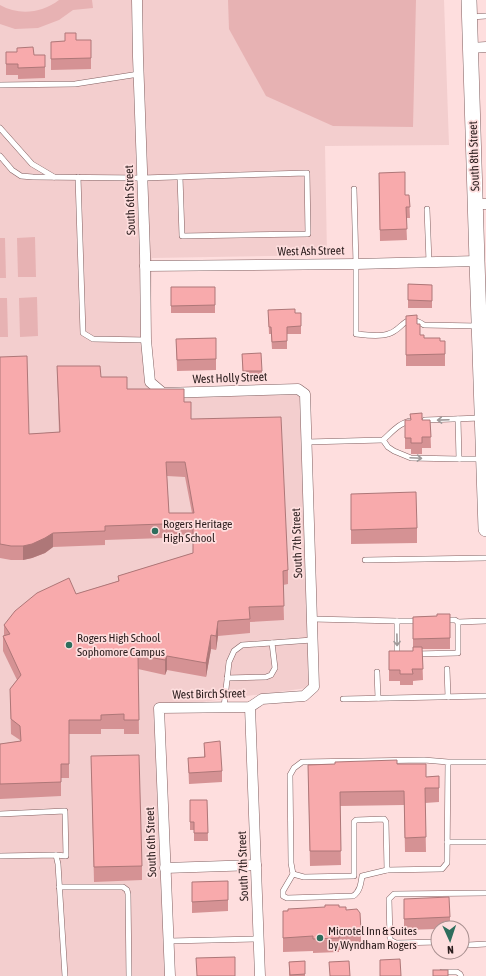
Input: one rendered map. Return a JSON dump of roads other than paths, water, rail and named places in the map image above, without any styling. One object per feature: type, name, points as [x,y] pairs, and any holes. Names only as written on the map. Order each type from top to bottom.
[{"type":"main road","name":"South 8th Street","points":[[469,0],[481,204],[477,261],[486,529]]},
{"type":"street","name":"South 6th Street","points":[[137,0],[146,340],[150,382],[163,393]]},
{"type":"street","points":[[471,48],[486,48]]},
{"type":"street","name":"West Ash Street","points":[[145,266],[477,261]]},
{"type":"street","name":"West Holly Street","points":[[163,393],[298,389]]},
{"type":"street","name":"South 7th Street","points":[[298,389],[305,394],[314,687],[304,696]]},
{"type":"street","name":"West Birch Street","points":[[159,708],[250,707],[262,699],[304,696]]},
{"type":"street","name":"South 7th Street","points":[[250,707],[260,938],[260,976]]},
{"type":"street","name":"South 6th Street","points":[[159,708],[170,976]]},
{"type":"street","points":[[165,868],[256,865]]},
{"type":"lane","points":[[470,17],[486,16]]},
{"type":"lane","points":[[0,86],[75,84],[139,74]]},
{"type":"lane","points":[[0,128],[32,164],[54,177]]},
{"type":"lane","points":[[0,156],[12,170],[21,176],[142,178],[307,173],[308,234],[182,236],[180,177]]},
{"type":"lane","points":[[78,177],[83,333],[93,339],[146,340]]},
{"type":"lane","points":[[354,189],[356,334],[389,334],[405,322],[413,320],[424,325],[479,326]]},
{"type":"lane","points":[[427,209],[429,262]]},
{"type":"lane","points":[[422,421],[482,418]]},
{"type":"lane","points":[[458,419],[459,459]]},
{"type":"lane","points":[[307,442],[383,440],[397,427],[408,421],[415,421]]},
{"type":"lane","points":[[383,440],[388,447],[394,451],[411,458],[484,459]]},
{"type":"lane","points":[[365,560],[486,558]]},
{"type":"lane","points":[[312,619],[396,621],[426,620]]},
{"type":"lane","points":[[440,620],[454,620],[458,622],[486,621]]},
{"type":"lane","points":[[396,621],[397,654],[405,654]]},
{"type":"lane","points":[[412,654],[458,653],[458,622]]},
{"type":"lane","points":[[224,707],[229,662],[234,651],[242,645],[312,640]]},
{"type":"lane","points":[[227,678],[266,677],[271,675],[275,668],[272,643]]},
{"type":"lane","points":[[447,669],[448,696]]},
{"type":"lane","points":[[377,672],[378,698]]},
{"type":"lane","points":[[343,698],[486,696]]},
{"type":"lane","points":[[362,876],[360,886],[356,894],[353,896],[287,898],[284,896],[283,891],[293,874],[291,863],[290,775],[294,768],[302,762],[424,760],[448,762],[486,762]]},
{"type":"lane","points":[[293,874],[304,877],[362,876],[387,870],[442,869],[447,863],[448,762]]},
{"type":"lane","points":[[0,814],[65,811],[66,856],[0,856]]},
{"type":"lane","points":[[354,876],[354,822],[356,820],[384,819],[386,822],[387,870]]},
{"type":"lane","points":[[447,842],[486,842]]},
{"type":"lane","points":[[56,855],[58,864],[65,976]]},
{"type":"lane","points":[[59,887],[123,887],[127,890],[129,976]]},
{"type":"lane","points":[[430,942],[396,943],[390,940],[389,899],[394,894],[486,893]]},
{"type":"lane","points":[[168,942],[260,938]]},
{"type":"lane","points":[[470,945],[486,944]]},
{"type":"lane","points":[[436,972],[457,972],[461,976]]},
{"type":"place","name":"Rogers Heritage High School","points":[[155,531]]},
{"type":"place","name":"Rogers High School Sophomore Campus","points":[[69,645]]},
{"type":"place","name":"Microtel Inn & Suites by Wyndham Rogers","points":[[320,938]]}]
